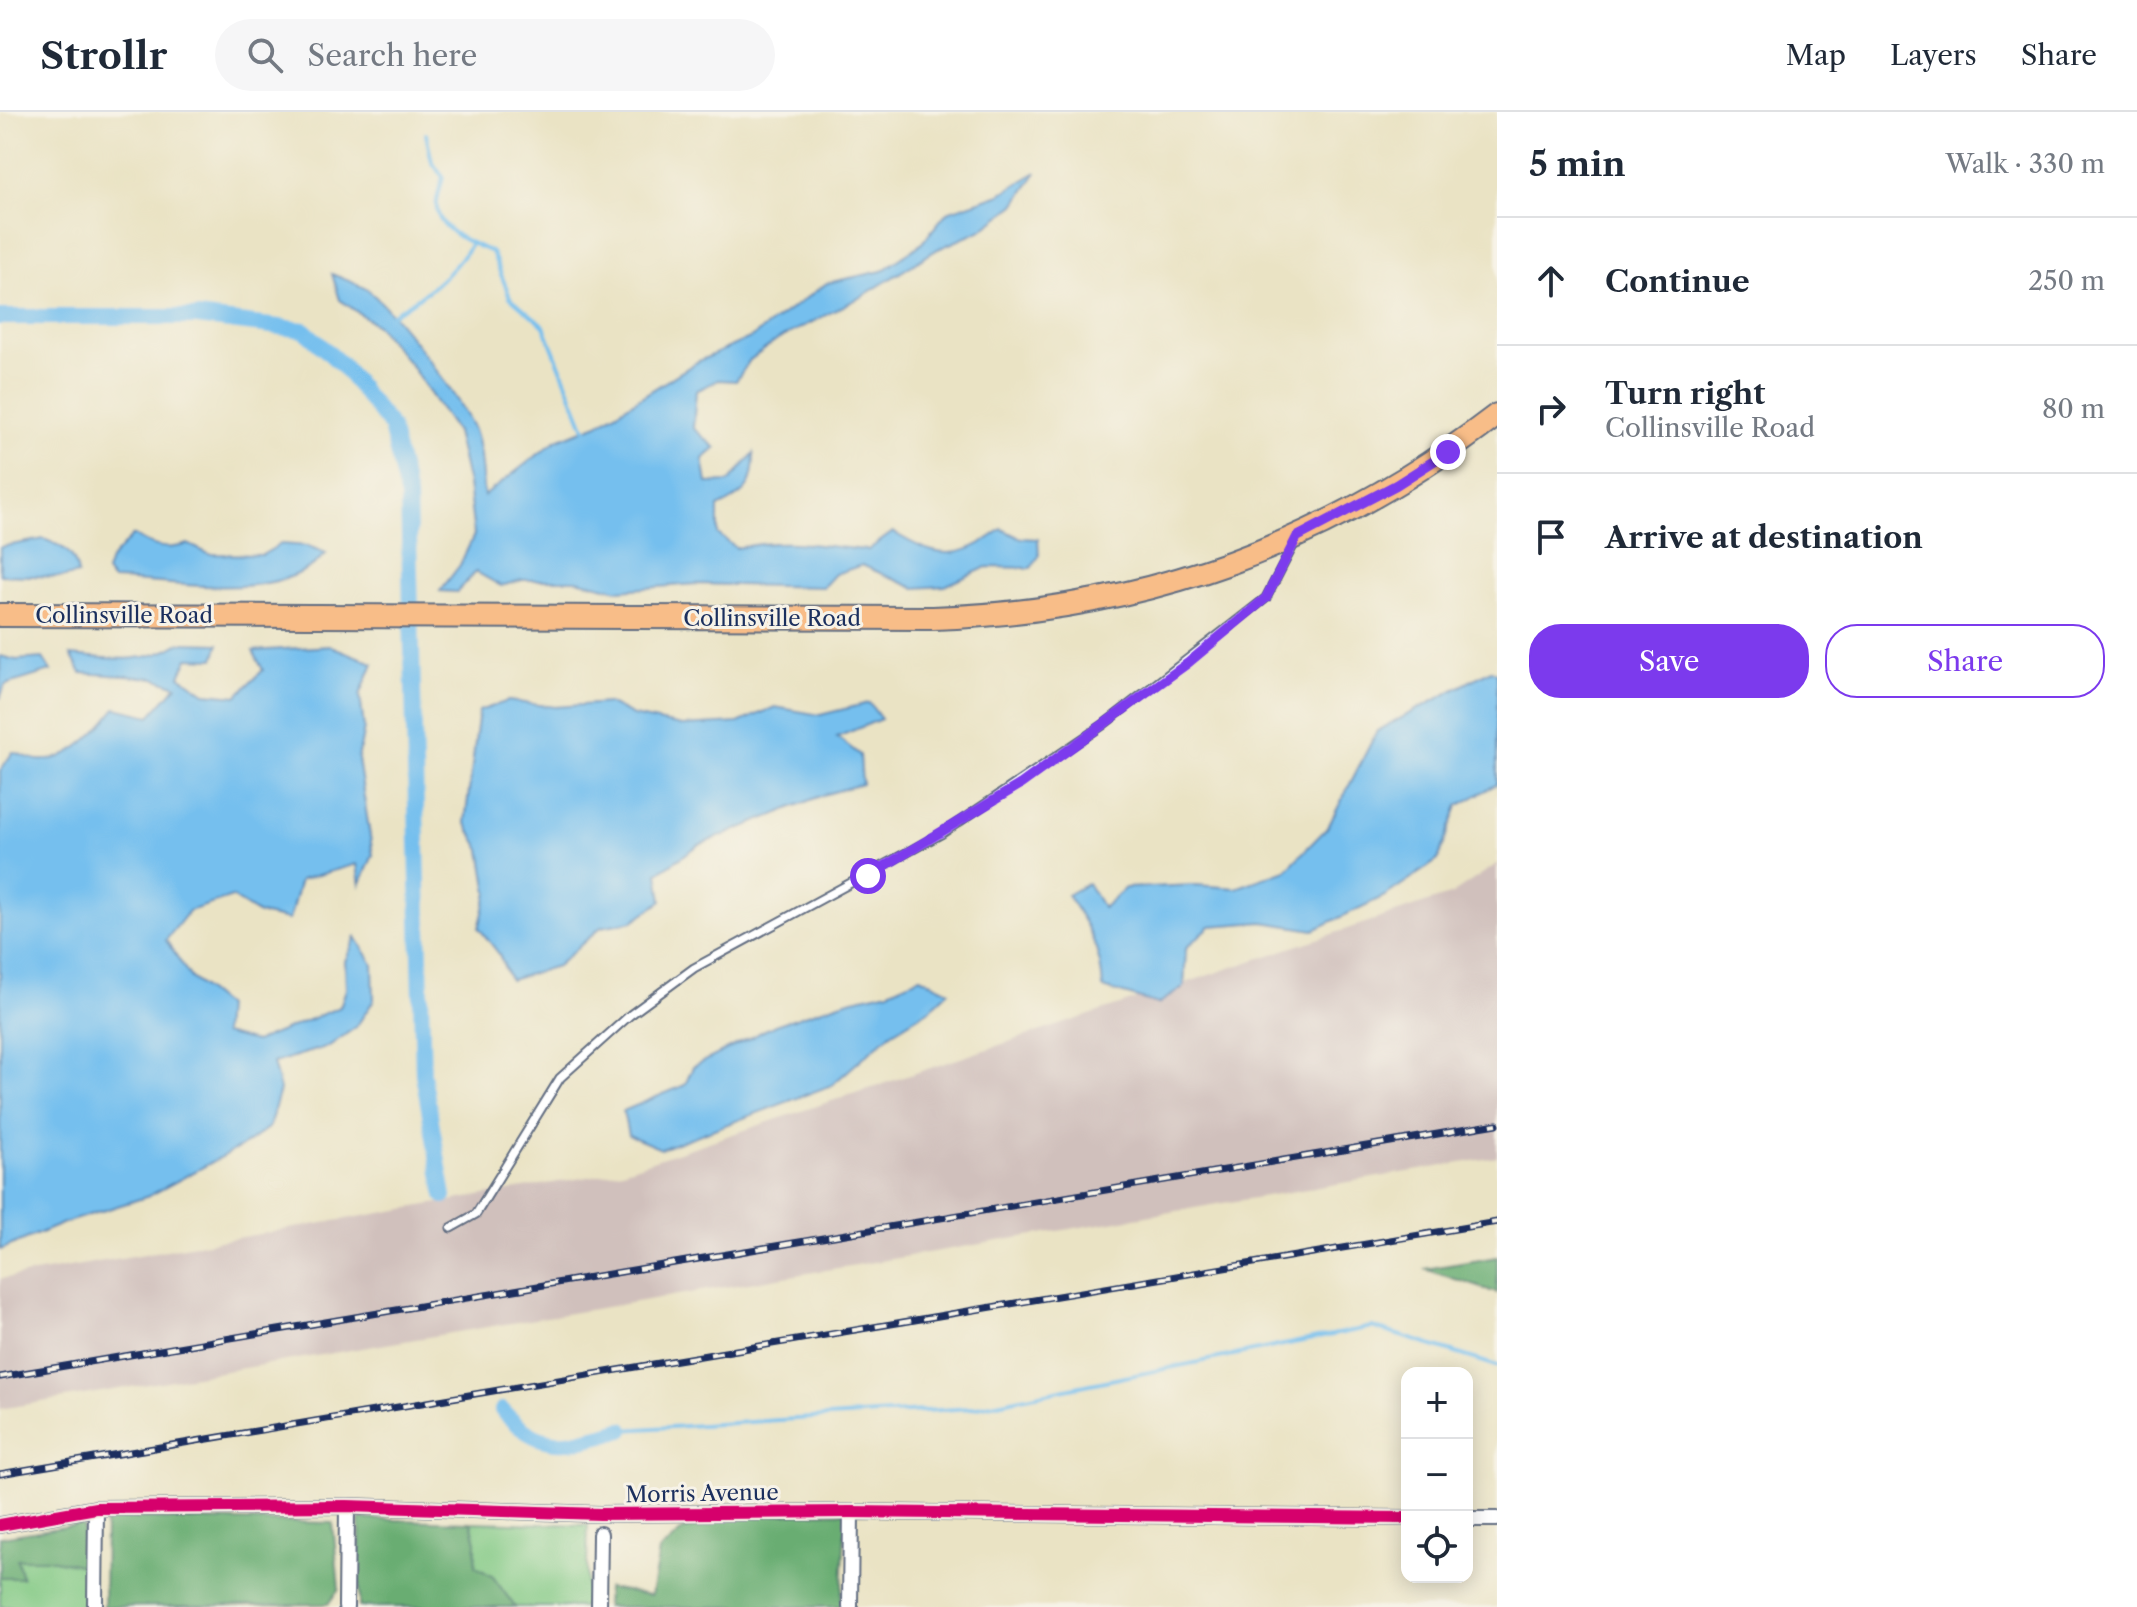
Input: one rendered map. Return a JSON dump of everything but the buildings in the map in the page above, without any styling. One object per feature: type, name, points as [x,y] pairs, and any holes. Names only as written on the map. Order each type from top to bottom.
[{"type":"main road","name":"Collinsville Road","points":[[0,615],[996,616],[1128,595],[1223,567],[1297,537],[1396,485],[1448,452],[1497,415]]},
{"type":"street","name":"Morris Avenue","points":[[0,1525],[96,1508],[347,1506],[600,1514],[851,1512],[1401,1518]]},
{"type":"street","points":[[346,1607],[347,1506]]},
{"type":"street","points":[[95,1607],[96,1508]]},
{"type":"street","points":[[850,1607],[851,1512]]},
{"type":"street","points":[[1473,1519],[1497,1519]]},
{"type":"street","points":[[599,1607],[600,1534]]},
{"type":"lane","points":[[451,1228],[476,1214],[560,1078],[630,1015],[694,968],[941,834],[1103,725],[1266,598],[1297,537]]},
{"type":"shaded area","points":[[1497,864],[1497,1157],[0,1409],[0,1279],[622,1171],[1452,894]]},
{"type":"green space","points":[[1497,1257],[1497,1293],[1425,1269]]},
{"type":"green space","points":[[846,1512],[841,1607],[606,1607],[607,1588],[651,1595],[659,1551],[683,1530],[713,1516]]},
{"type":"green space","points":[[105,1518],[333,1523],[339,1589],[328,1604],[104,1607]]},
{"type":"green space","points":[[360,1519],[471,1522],[476,1542],[475,1566],[493,1577],[515,1607],[359,1607]]},
{"type":"green space","points":[[471,1522],[588,1525],[586,1607],[515,1607],[493,1577],[475,1566],[476,1542]]},
{"type":"green space","points":[[83,1524],[85,1566],[49,1559],[17,1559],[22,1578],[0,1578],[0,1537]]},
{"type":"green space","points":[[16,1559],[49,1559],[85,1566],[83,1607],[0,1607],[0,1578],[22,1577]]},
{"type":"water","points":[[1037,172],[1015,205],[980,231],[938,249],[861,297],[779,339],[750,360],[736,381],[718,380],[696,391],[693,428],[716,448],[703,459],[707,483],[729,482],[754,453],[747,488],[718,507],[718,534],[736,548],[802,543],[868,550],[893,532],[923,548],[949,553],[973,547],[1002,529],[1020,538],[1038,539],[1039,556],[1031,568],[987,567],[945,586],[914,588],[862,565],[835,574],[823,587],[696,584],[619,590],[576,580],[522,580],[501,586],[476,572],[457,592],[440,591],[460,565],[474,535],[468,484],[456,432],[410,364],[376,325],[340,300],[332,274],[366,289],[392,314],[456,398],[477,438],[484,496],[557,440],[598,424],[697,362],[752,337],[827,283],[882,271],[921,244],[947,212],[1000,194]]},
{"type":"water","points":[[133,535],[159,547],[188,544],[209,554],[262,555],[281,544],[308,546],[326,553],[307,569],[256,585],[195,586],[112,580],[106,572],[110,560]]},
{"type":"water","points":[[44,539],[67,551],[74,560],[78,574],[65,577],[0,575],[0,547]]},
{"type":"water","points":[[180,643],[219,644],[214,659],[188,658],[180,676],[205,693],[237,696],[263,670],[253,651],[331,646],[373,663],[360,695],[364,728],[358,759],[373,855],[360,885],[357,864],[300,880],[289,920],[259,914],[232,897],[189,911],[166,940],[191,978],[225,1006],[223,1034],[255,1042],[340,1007],[346,989],[345,961],[356,937],[373,964],[374,1000],[356,1027],[329,1046],[273,1063],[280,1090],[269,1127],[246,1144],[149,1196],[64,1223],[0,1250],[0,771],[13,752],[38,760],[61,757],[82,744],[116,708],[150,716],[177,686],[154,678],[81,673],[71,655],[141,658]]},
{"type":"water","points":[[0,656],[16,660],[43,658],[51,671],[5,685],[0,699]]},
{"type":"water","points":[[1491,670],[1497,673],[1497,784],[1458,806],[1438,860],[1385,896],[1314,930],[1263,922],[1210,926],[1186,948],[1184,987],[1158,1004],[1103,988],[1100,962],[1092,939],[1067,895],[1088,883],[1103,908],[1125,888],[1196,885],[1236,888],[1286,870],[1328,827],[1377,731]]},
{"type":"water","points":[[508,701],[555,707],[608,703],[633,716],[682,726],[738,723],[775,707],[820,715],[869,703],[881,719],[837,737],[860,755],[862,784],[823,795],[699,845],[658,873],[662,901],[633,921],[601,927],[557,966],[510,980],[499,954],[479,928],[488,893],[481,850],[465,822],[479,711]]},
{"type":"water","points":[[920,977],[949,991],[930,1009],[891,1033],[832,1085],[661,1149],[628,1135],[623,1111],[685,1085],[693,1067],[775,1025],[849,1000],[889,991]]},
{"type":"waterway","points":[[426,134],[432,162],[443,177],[437,201],[439,217],[451,231],[492,252],[510,297],[544,326],[585,429]]},
{"type":"waterway","points":[[391,315],[436,284],[471,244]]},
{"type":"waterway","points":[[0,317],[197,317],[304,330],[343,366],[391,427],[408,497],[423,1074],[444,1196]]},
{"type":"waterway","points":[[622,1430],[972,1408],[1372,1327],[1497,1366]]},
{"type":"waterway","points":[[502,1410],[516,1424],[544,1440],[571,1442],[622,1430]]},
{"type":"railway","points":[[0,1377],[1497,1124]]},
{"type":"railway","points":[[0,1474],[1497,1222]]},
{"type":"cycle path","points":[[0,1525],[96,1508],[347,1506],[600,1514],[851,1512],[1401,1518]]},
{"type":"route","points":[[868,876],[1021,784],[1188,663],[1266,598],[1297,537],[1396,485],[1448,452]]}]
